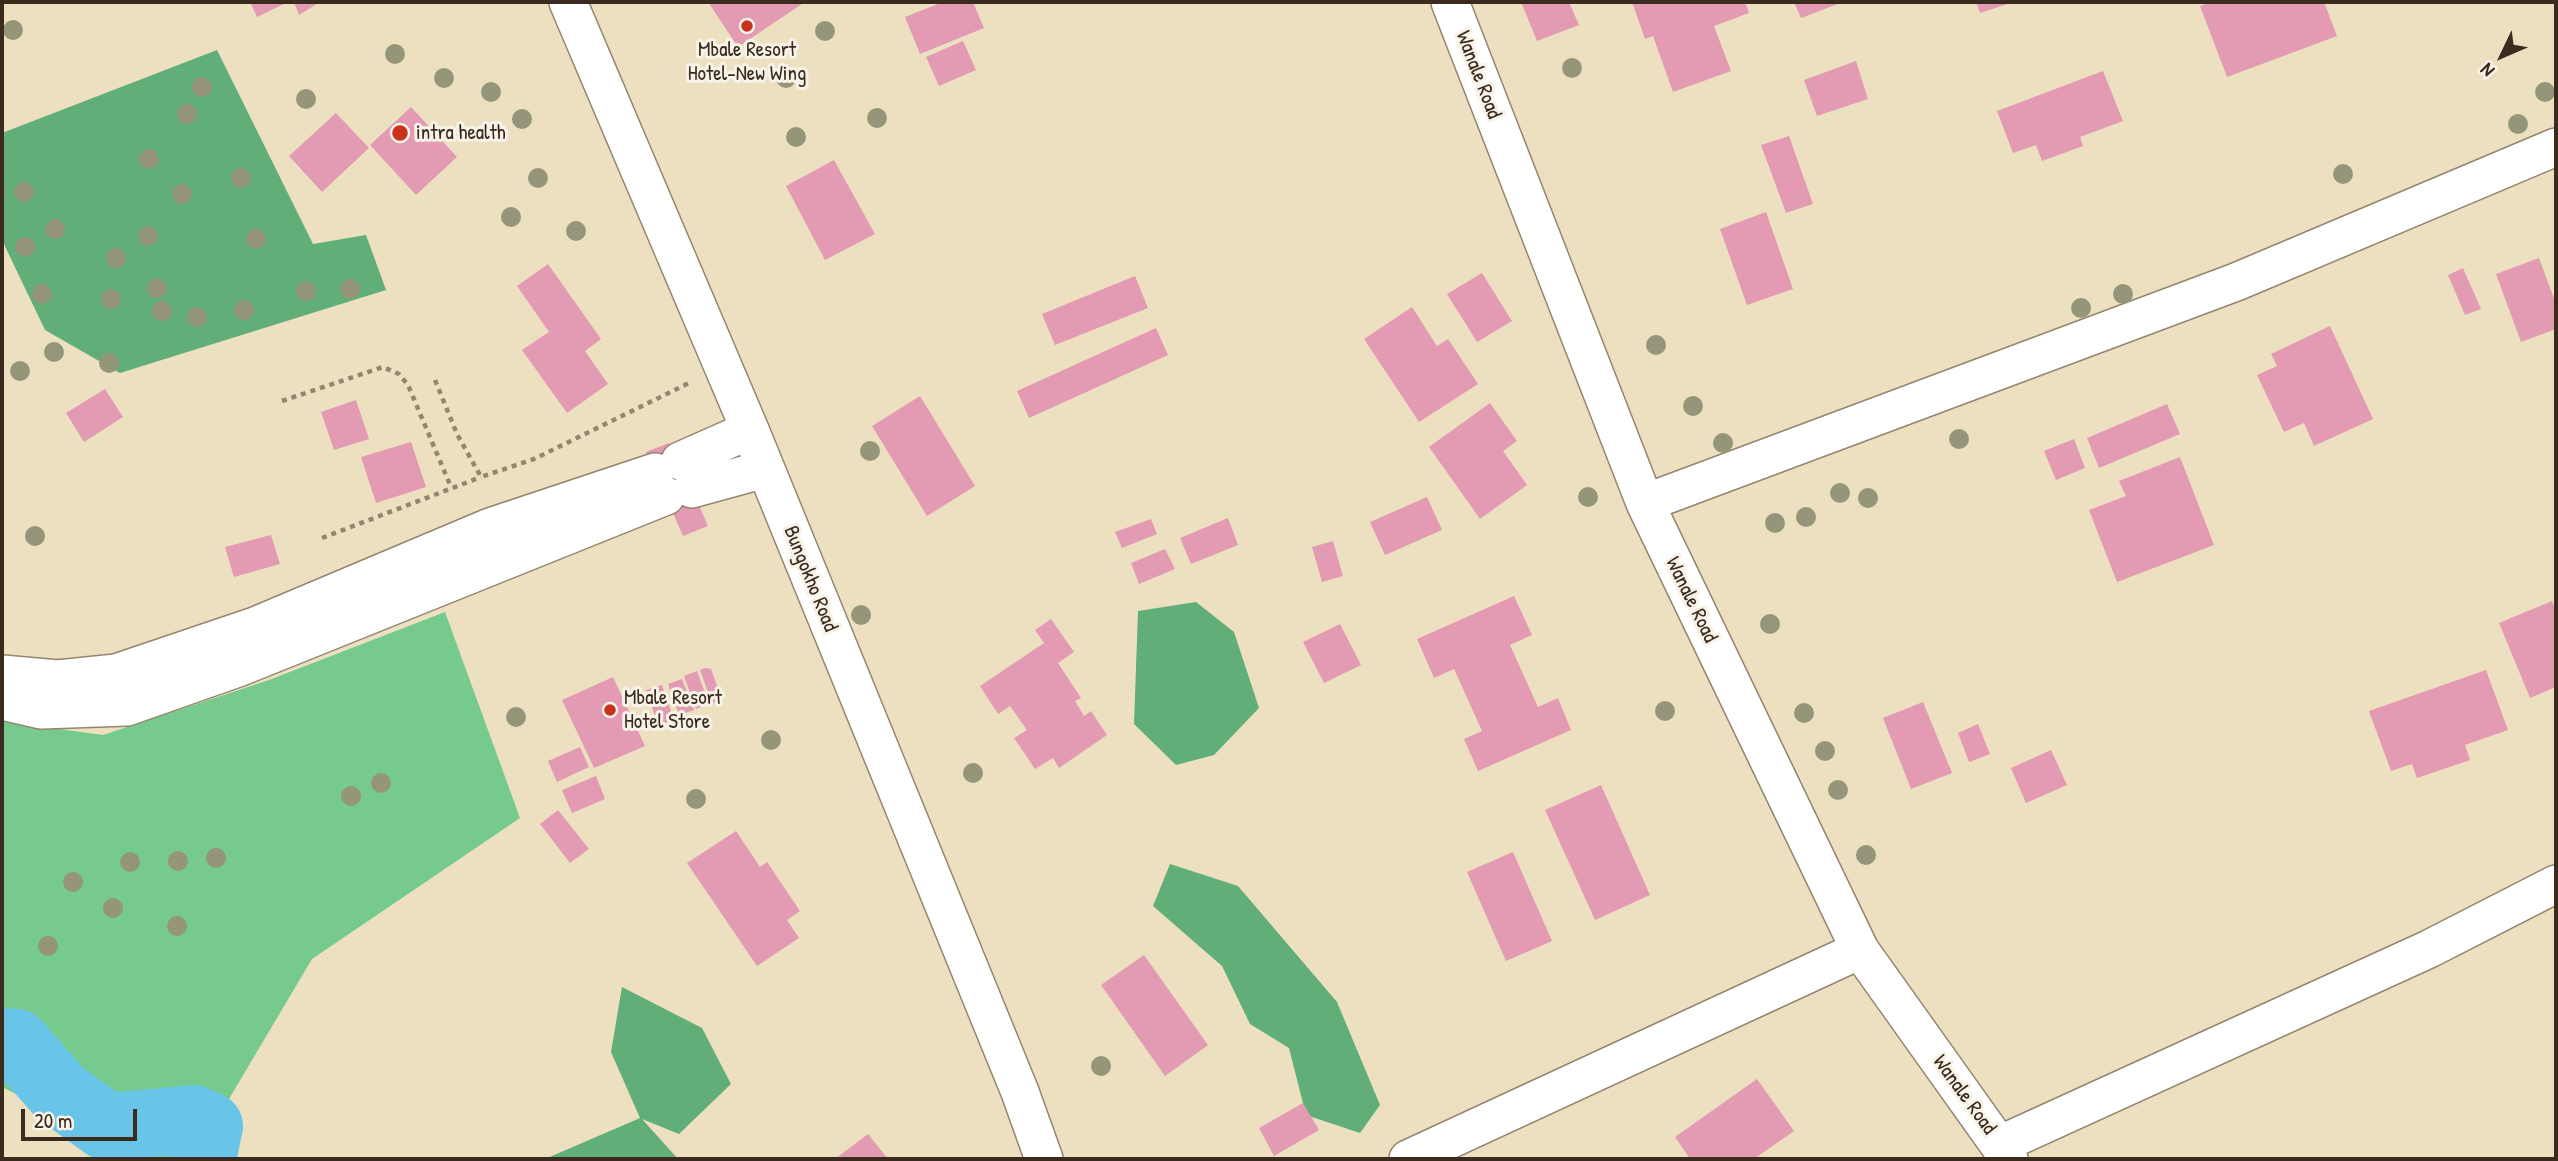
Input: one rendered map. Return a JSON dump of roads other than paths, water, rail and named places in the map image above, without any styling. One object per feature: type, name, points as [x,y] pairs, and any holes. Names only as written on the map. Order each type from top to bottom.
[{"type":"street","name":"Bungokho Road","points":[[568,2],[750,430],[1020,1092],[1044,1159]]},
{"type":"street","name":"Wanale Road","points":[[1450,2],[1645,503],[1860,950],[2004,1152]]},
{"type":"street","points":[[1645,503],[2236,282],[2556,147]]},
{"type":"street","points":[[2,701],[41,710],[127,707],[238,668],[673,480],[750,430]]},
{"type":"street","points":[[2,674],[58,679],[116,673],[255,626],[490,527],[673,480],[765,469]]},
{"type":"street","points":[[2004,1152],[2428,950],[2556,884]]},
{"type":"street","points":[[1408,1159],[1860,950]]},
{"type":"waterway","points":[[2,1042],[16,1043],[60,1093],[107,1127],[194,1119],[209,1126],[202,1159]]},
{"type":"place","name":"Mbale Resort Hotel-New Wing","points":[[747,26]]},
{"type":"place","name":"intra health","points":[[400,133]]},
{"type":"place","name":"Mbale Resort Hotel Store","points":[[610,710]]}]
